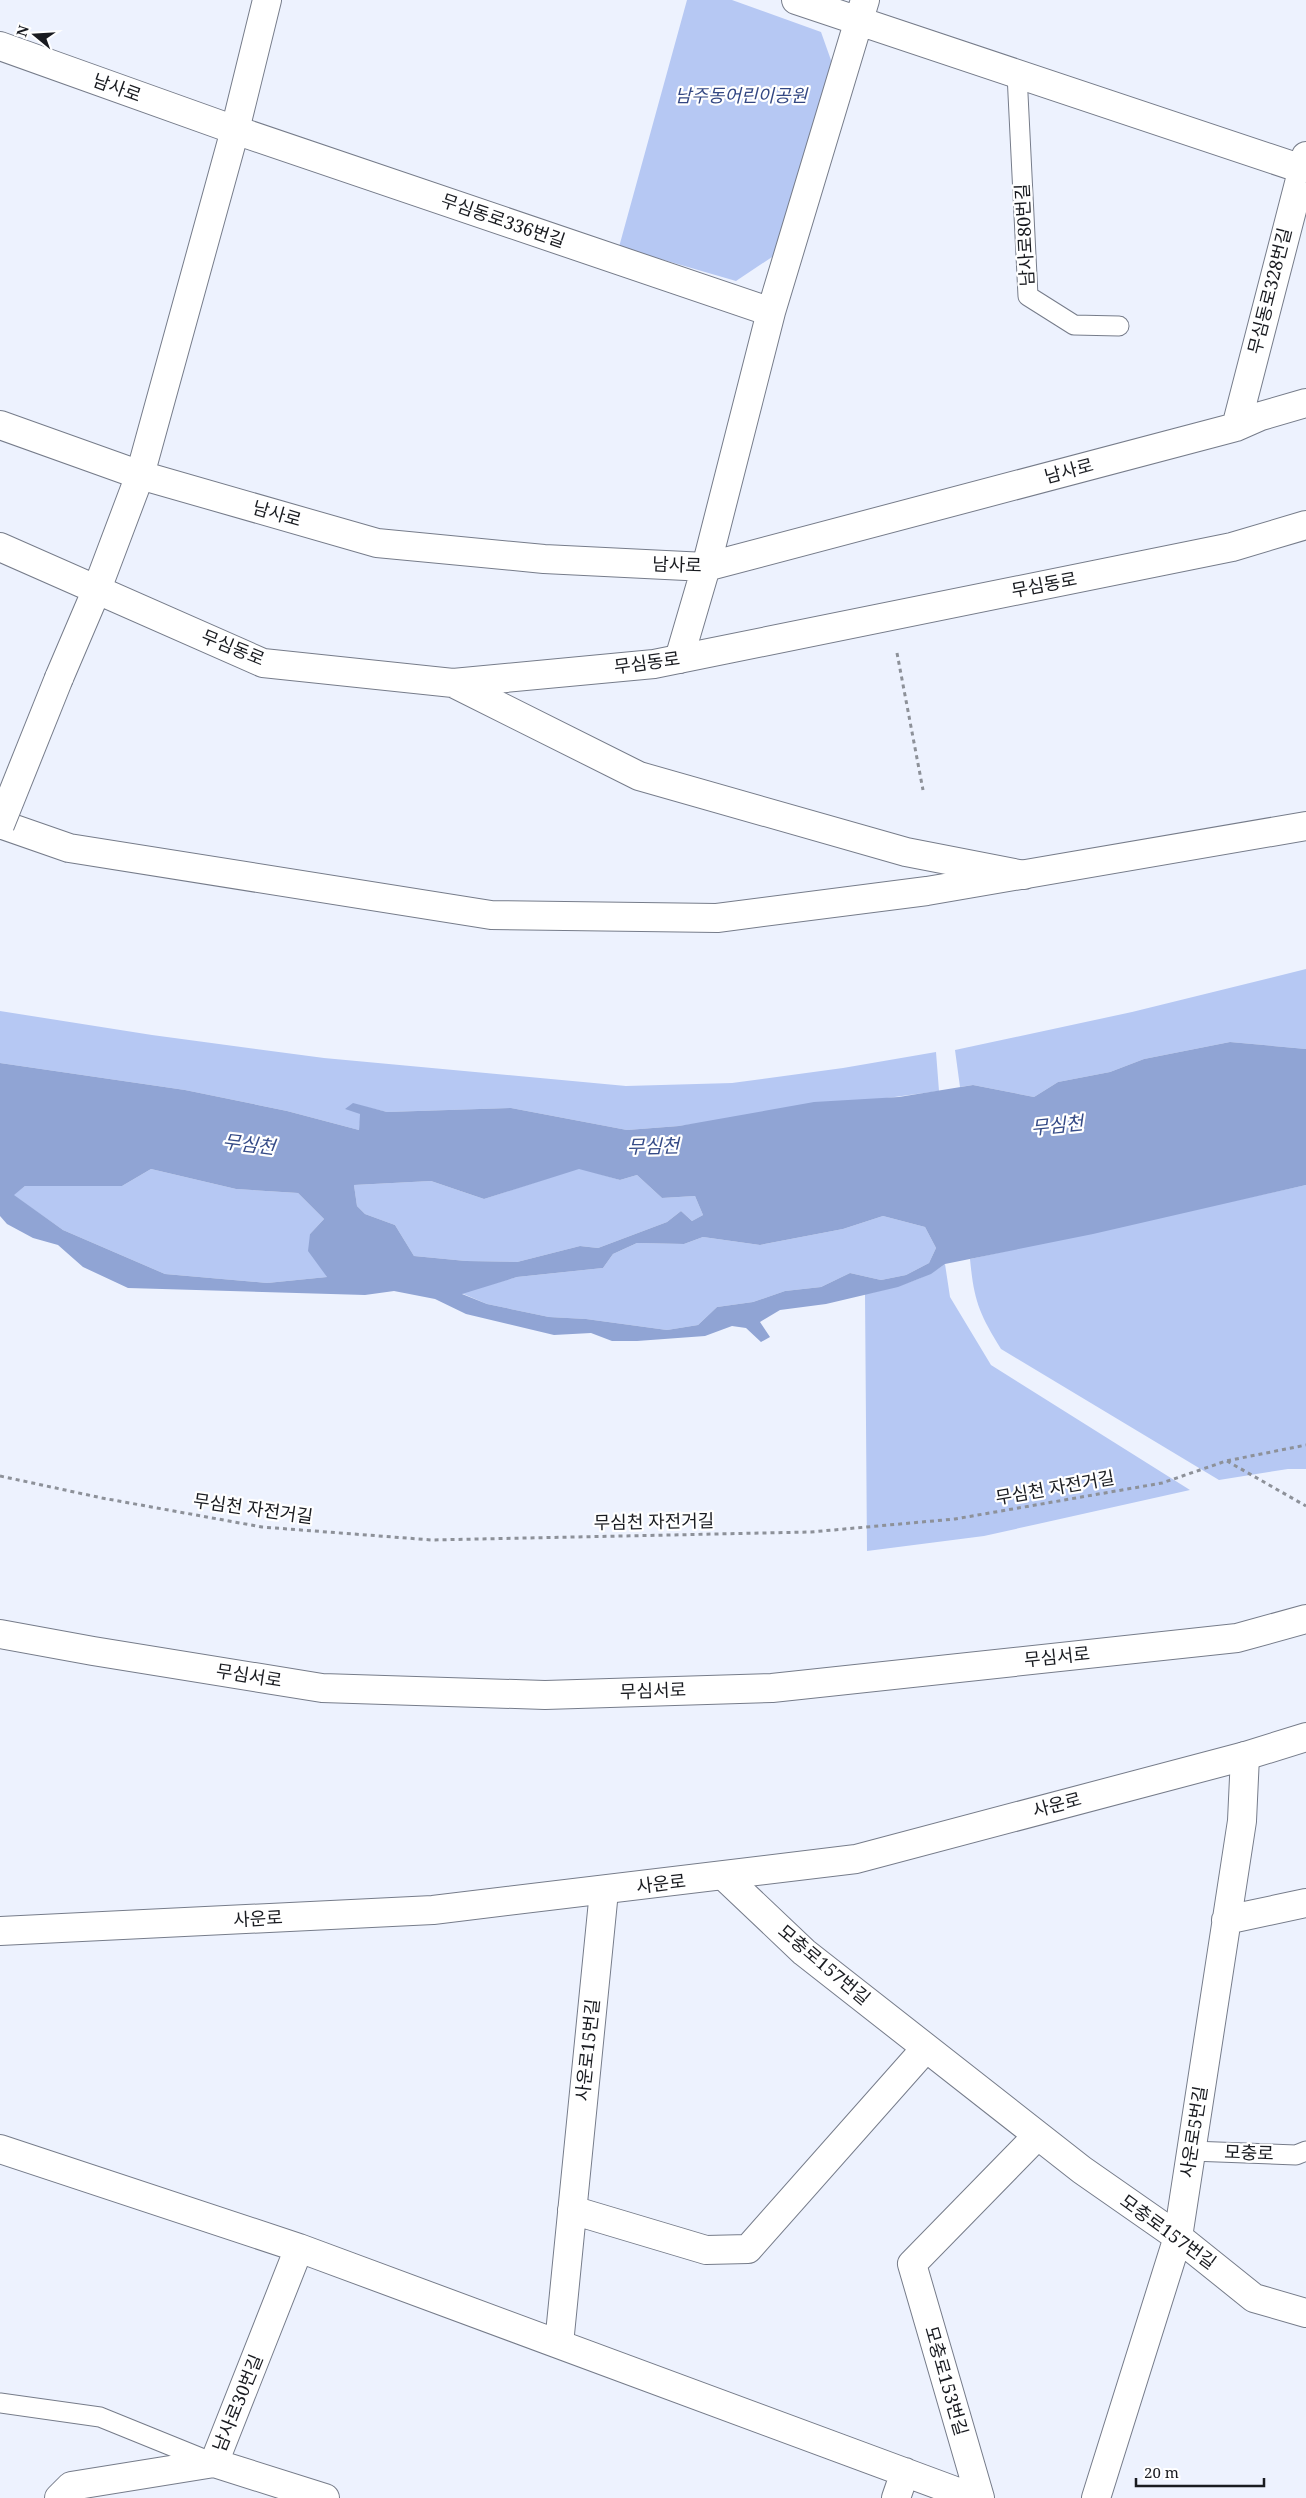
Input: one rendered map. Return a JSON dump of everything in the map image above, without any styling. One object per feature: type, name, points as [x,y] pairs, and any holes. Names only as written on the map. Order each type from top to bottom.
[{"type":"street","points":[[267,0],[235,130],[140,475],[97,589],[0,825],[69,848],[491,915],[717,918],[927,891],[1306,826]]},
{"type":"street","points":[[796,0],[862,11],[1017,74],[1304,162]]},
{"type":"street","points":[[679,659],[706,567],[771,312],[862,11]]},
{"type":"street","name":"남사로","points":[[0,46],[235,130]]},
{"type":"street","name":"무심동로336번길","points":[[235,130],[771,312]]},
{"type":"street","name":"무심동로328번길","points":[[1236,427],[1304,162]]},
{"type":"street","name":"남사로","points":[[0,425],[140,475],[377,543],[544,559],[706,567],[1236,427],[1262,416],[1306,403]]},
{"type":"street","name":"무심동로","points":[[0,547],[263,663],[453,682],[654,664],[1232,547],[1306,525]]},
{"type":"street","points":[[453,682],[639,776],[906,852],[1024,875]]},
{"type":"street","name":"무심서로","points":[[0,1634],[103,1653],[322,1688],[545,1695],[772,1688],[1237,1638],[1306,1619]]},
{"type":"street","name":"사운로","points":[[0,1931],[433,1910],[604,1891],[856,1859],[1245,1756],[1306,1736]]},
{"type":"street","name":"사운로5번길","points":[[1096,2498],[1178,2237],[1242,1821],[1245,1756]]},
{"type":"street","name":"모충로157번길","points":[[725,1876],[804,1952],[1082,2170],[1178,2237],[1254,2298],[1306,2313]]},
{"type":"street","name":"사운로15번길","points":[[559,2344],[604,1891]]},
{"type":"street","points":[[1226,1920],[1306,1903]]},
{"type":"street","points":[[572,2210],[706,2250],[748,2249],[926,2048]]},
{"type":"street","name":"모충로153번길","points":[[980,2498],[912,2264],[1037,2136]]},
{"type":"street","points":[[0,2149],[299,2248],[974,2498]]},
{"type":"street","name":"남사로30번길","points":[[59,2498],[71,2486],[214,2463],[299,2248]]},
{"type":"street","points":[[214,2463],[325,2498]]},
{"type":"street","points":[[896,2498],[905,2472]]},
{"type":"lane","name":"남사로80번길","points":[[1017,74],[1028,296],[1074,326],[1119,326]]},
{"type":"lane","name":"모충로","points":[[1191,2151],[1296,2155],[1306,2151]]},
{"type":"lane","points":[[0,2403],[100,2418],[214,2463]]},
{"type":"path","points":[[890,616],[923,790]]},
{"type":"path","name":"무심천 자전거길","points":[[0,1476],[102,1498],[262,1528],[432,1540],[810,1532],[955,1519],[1162,1483],[1226,1461],[1306,1445]]},
{"type":"path","points":[[1226,1461],[1306,1506]]},
{"type":"green space","name":"남주동어린이공원","points":[[687,0],[732,0],[821,32],[832,63],[778,253],[736,281],[619,247]]},
{"type":"green space","points":[[1306,969],[1306,1049],[1230,1042],[1144,1059],[1110,1072],[1058,1082],[1034,1097],[973,1085],[960,1087],[955,1050],[1132,1012]]},
{"type":"green space","points":[[0,1011],[152,1035],[324,1058],[626,1086],[732,1083],[843,1068],[936,1052],[939,1091],[679,1126],[627,1130],[511,1108],[387,1112],[353,1104],[361,1114],[359,1130],[287,1111],[185,1090],[0,1063]]},
{"type":"green space","points":[[579,1168],[620,1180],[637,1175],[662,1198],[695,1196],[703,1215],[692,1221],[681,1211],[667,1222],[598,1248],[580,1246],[517,1262],[466,1261],[414,1256],[395,1225],[365,1214],[357,1206],[354,1185],[431,1181],[484,1199]]},
{"type":"green space","points":[[151,1169],[236,1189],[298,1193],[324,1219],[310,1234],[327,1277],[267,1283],[165,1274],[63,1230],[13,1195],[25,1186],[122,1186]]},
{"type":"green space","points":[[1306,1185],[1306,1469],[1288,1469],[1219,1480],[1001,1349],[987,1326],[973,1286],[970,1259]]},
{"type":"green space","points":[[883,1216],[925,1227],[936,1248],[929,1263],[906,1275],[881,1280],[850,1273],[821,1287],[785,1291],[753,1302],[717,1307],[698,1325],[667,1330],[586,1319],[549,1317],[487,1304],[461,1293],[517,1277],[603,1268],[613,1254],[637,1243],[684,1244],[703,1237],[760,1245],[843,1229]]},
{"type":"green space","points":[[945,1264],[950,1297],[991,1365],[1190,1490],[984,1536],[867,1551],[865,1294],[907,1283]]},
{"type":"water","name":"무심천","points":[[1230,1042],[1306,1049],[1306,1185],[1093,1234],[945,1264],[931,1274],[898,1287],[826,1304],[780,1310],[760,1322],[770,1337],[761,1342],[746,1328],[732,1326],[705,1336],[637,1341],[612,1341],[591,1333],[554,1335],[466,1314],[435,1299],[394,1291],[365,1295],[128,1288],[83,1267],[58,1245],[33,1238],[7,1224],[0,1216],[0,1063],[185,1090],[287,1111],[359,1130],[360,1114],[345,1109],[353,1103],[387,1112],[511,1108],[627,1130],[679,1126],[814,1102],[899,1097],[973,1085],[1034,1097],[1058,1082],[1110,1072],[1144,1059]],"holes":[[[151,1169],[236,1189],[298,1193],[324,1219],[310,1234],[308,1251],[327,1277],[267,1283],[165,1274],[63,1230],[14,1195],[25,1186],[122,1186]],[[579,1169],[620,1180],[637,1175],[662,1198],[695,1196],[703,1215],[692,1221],[681,1211],[667,1222],[598,1248],[580,1246],[517,1262],[466,1261],[414,1256],[395,1225],[365,1214],[357,1206],[354,1185],[431,1181],[484,1199]],[[883,1216],[925,1227],[936,1248],[929,1263],[906,1275],[881,1280],[850,1273],[821,1287],[785,1291],[753,1302],[717,1307],[698,1325],[667,1330],[586,1319],[549,1317],[487,1304],[462,1294],[517,1277],[603,1268],[613,1254],[637,1243],[684,1244],[703,1237],[760,1245],[843,1229]]]}]
